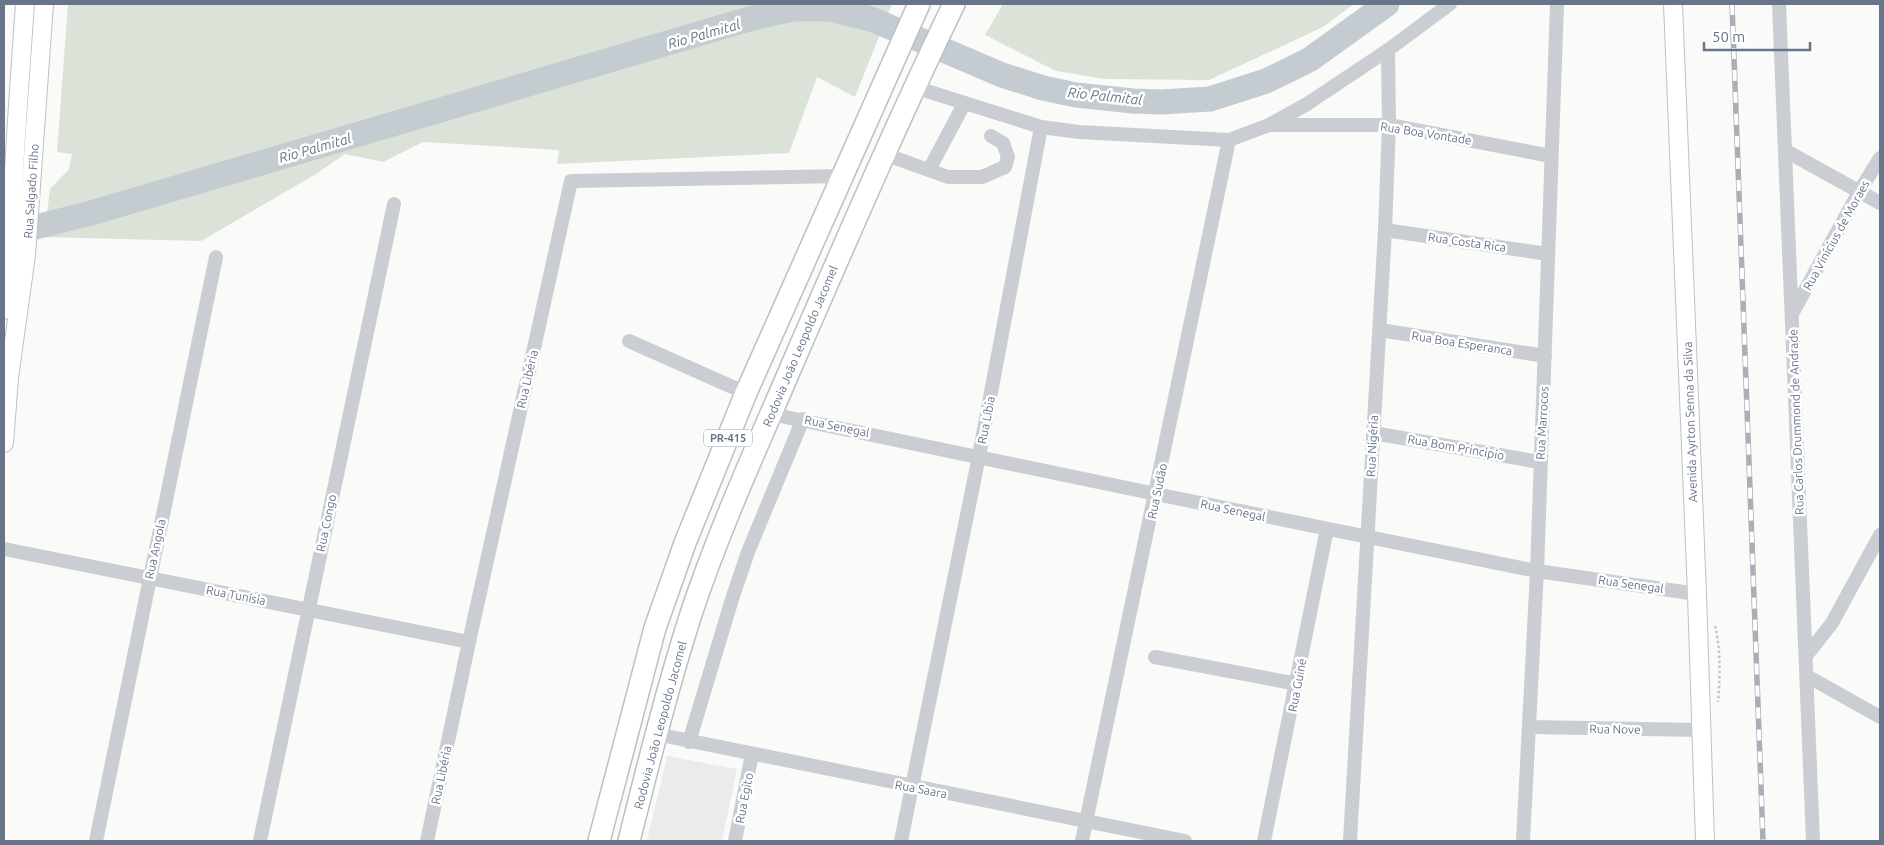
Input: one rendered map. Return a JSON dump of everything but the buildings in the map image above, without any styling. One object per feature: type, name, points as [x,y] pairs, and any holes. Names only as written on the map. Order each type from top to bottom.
[{"type":"highway","name":"Rodovia João Leopoldo Jacomel","points":[[629,841],[656,734],[691,614],[712,556],[742,481],[884,154],[954,4]]},
{"type":"highway","name":"PR-415","points":[[599,841],[655,628],[685,543],[746,393],[916,10]]},
{"type":"main road","name":"Rua Salgado Filho","points":[[18,255],[13,186],[25,4]]},
{"type":"main road","name":"Rua Salgado Filho","points":[[4,443],[18,255],[31,190],[44,4]]},
{"type":"main road","name":"Avenida Ayrton Senna da Silva","points":[[1672,4],[1697,594],[1705,841]]},
{"type":"street","points":[[914,87],[1041,127],[1078,132],[1229,140],[1269,125],[1329,90],[1388,50],[1450,4]]},
{"type":"street","name":"Rua Marrocos","points":[[1523,841],[1537,571],[1556,4]]},
{"type":"street","name":"Rua Carlos Drummond de Andrade","points":[[1779,4],[1814,841]]},
{"type":"street","name":"Rua Nigéria","points":[[1350,841],[1385,230],[1390,125],[1388,50]]},
{"type":"street","points":[[929,170],[964,104]]},
{"type":"street","name":"Rua Boa Vontade","points":[[1269,125],[1390,125],[1551,156]]},
{"type":"street","name":"Rua Líbia","points":[[901,841],[979,456],[1041,127]]},
{"type":"street","points":[[884,154],[948,177],[982,177],[1005,167],[1008,157],[1003,143],[992,136]]},
{"type":"street","name":"Rua Sudão","points":[[1082,841],[1229,140]]},
{"type":"street","points":[[1786,150],[1880,203]]},
{"type":"street","name":"Rua Vinícius de Moraes","points":[[1792,314],[1859,192],[1880,158]]},
{"type":"street","name":"Rua Libéria","points":[[427,841],[469,642],[572,181],[842,176]]},
{"type":"street","name":"Rua Congo","points":[[260,841],[394,204]]},
{"type":"street","name":"Rua Costa Rica","points":[[1385,230],[1548,254]]},
{"type":"street","name":"Rua Angola","points":[[96,841],[216,258]]},
{"type":"street","name":"Rua Boa Esperanca","points":[[1380,330],[1545,356]]},
{"type":"street","points":[[629,341],[746,393]]},
{"type":"street","name":"Rua Senegal","points":[[771,414],[803,419],[1156,494],[1537,571],[1697,594]]},
{"type":"street","points":[[690,742],[733,596],[748,552],[803,419]]},
{"type":"street","name":"Rua Bom Principio","points":[[1373,432],[1540,462]]},
{"type":"street","name":"Rua Guiné","points":[[1264,841],[1328,529]]},
{"type":"street","points":[[1806,656],[1832,623],[1880,535]]},
{"type":"street","name":"Rua Tunísia","points":[[4,549],[469,642]]},
{"type":"street","points":[[1155,657],[1297,684]]},
{"type":"street","points":[[1807,676],[1880,717]]},
{"type":"street","name":"Rua Nove","points":[[1529,728],[1701,730]]},
{"type":"street","name":"Rua Saara","points":[[656,734],[1185,841]]},
{"type":"street","name":"Rua Egito","points":[[735,841],[752,754]]},
{"type":"shaded area","points":[[68,4],[892,4],[855,97],[817,77],[789,153],[557,164],[559,150],[423,142],[383,162],[345,154],[316,174],[201,241],[44,237],[50,189],[69,169],[72,154],[57,152]]},
{"type":"shaded area","points":[[1003,4],[1354,4],[1323,27],[1209,80],[1104,79],[1056,71],[985,35]]},
{"type":"shaded area","points":[[667,756],[737,769],[722,841],[647,841]]},
{"type":"waterway","name":"Rio Palmital","points":[[4,235],[91,213],[749,19],[792,9],[830,9],[871,19],[1002,75],[1043,88],[1076,95],[1161,102],[1210,99],[1266,81],[1309,60],[1387,4]]},
{"type":"railway","points":[[1732,4],[1763,841]]}]
